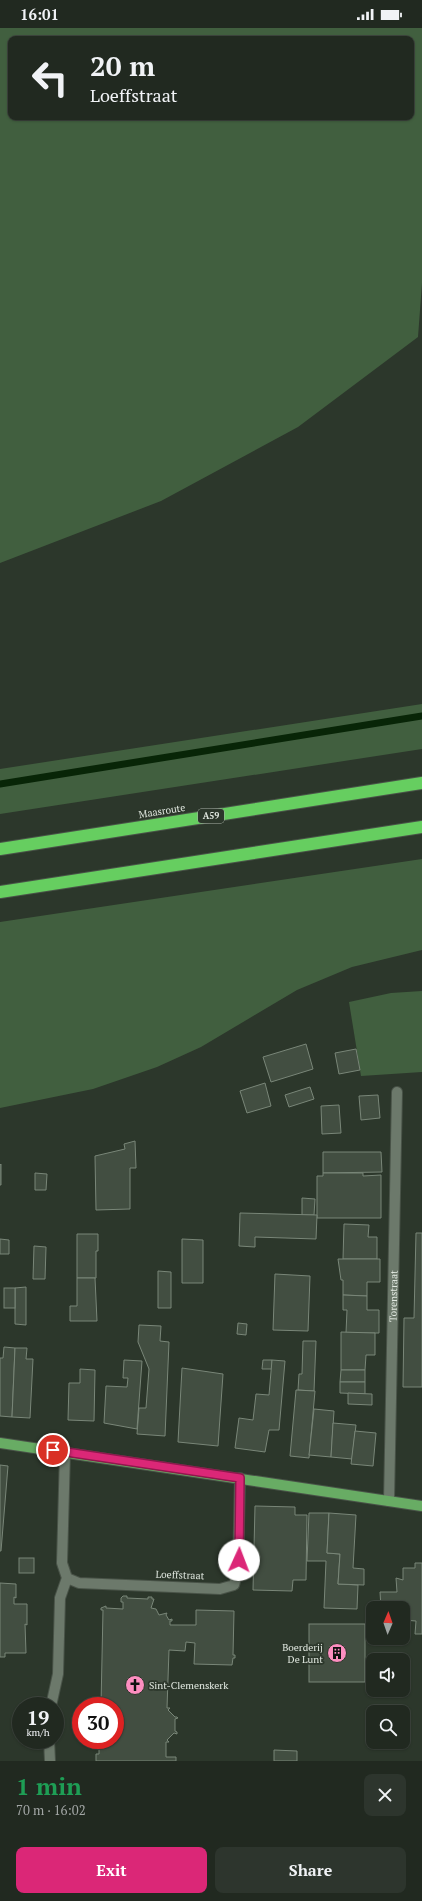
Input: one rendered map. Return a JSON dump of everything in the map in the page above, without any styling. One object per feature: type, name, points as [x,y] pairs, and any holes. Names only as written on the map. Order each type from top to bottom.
[{"type":"highway","name":"Maasroute","points":[[0,849],[422,783]]},
{"type":"highway","points":[[0,892],[422,827]]},
{"type":"main road","points":[[0,1443],[422,1506]]},
{"type":"street","name":"Torenstraat","points":[[389,1501],[397,1092]]},
{"type":"street","points":[[53,1697],[58,1674],[60,1598],[66,1578],[62,1563],[65,1452]]},
{"type":"street","name":"Loeffstraat","points":[[66,1578],[79,1583],[220,1589],[234,1585],[238,1571],[240,1478]]},
{"type":"street","points":[[49,1749],[50,1761]]},
{"type":"green space","points":[[0,28],[422,28],[422,283],[418,337],[298,427],[161,501],[0,563]]},
{"type":"green space","points":[[422,704],[422,749],[0,814],[0,769]]},
{"type":"green space","points":[[422,859],[422,950],[352,967],[297,990],[201,1047],[157,1067],[93,1089],[0,1108],[0,922]]},
{"type":"green space","points":[[422,991],[422,1072],[361,1076],[349,1002],[391,993]]},
{"type":"building","points":[[306,1044],[313,1069],[271,1082],[263,1057]]},
{"type":"building","points":[[356,1049],[360,1070],[339,1074],[335,1053]]},
{"type":"building","points":[[265,1083],[271,1106],[247,1113],[240,1091]]},
{"type":"building","points":[[310,1087],[314,1099],[289,1107],[285,1095]]},
{"type":"building","points":[[378,1095],[380,1118],[361,1120],[359,1096]]},
{"type":"building","points":[[339,1105],[341,1133],[322,1134],[321,1106]]},
{"type":"building","points":[[135,1141],[136,1168],[130,1168],[130,1209],[96,1210],[95,1156],[125,1149],[124,1144]]},
{"type":"building","points":[[323,1152],[381,1152],[382,1172],[323,1173]]},
{"type":"building","points":[[1,1164],[1,1185],[0,1185],[0,1165]]},
{"type":"building","points":[[35,1173],[47,1174],[46,1190],[35,1190]]},
{"type":"building","points":[[323,1173],[363,1173],[363,1176],[381,1175],[381,1218],[317,1218],[317,1176],[323,1176]]},
{"type":"building","points":[[302,1198],[315,1199],[314,1215],[302,1215]]},
{"type":"building","points":[[240,1213],[317,1215],[316,1239],[255,1237],[255,1247],[239,1246]]},
{"type":"building","points":[[344,1224],[369,1225],[368,1237],[377,1237],[377,1259],[343,1259]]},
{"type":"building","points":[[416,1233],[422,1233],[422,1387],[403,1387],[404,1318],[414,1318]]},
{"type":"building","points":[[77,1234],[98,1234],[98,1251],[96,1251],[96,1278],[77,1278]]},
{"type":"building","points":[[0,1239],[9,1240],[9,1254],[0,1254]]},
{"type":"building","points":[[182,1239],[203,1240],[203,1283],[182,1283]]},
{"type":"building","points":[[34,1246],[46,1247],[45,1279],[33,1279]]},
{"type":"building","points":[[338,1259],[380,1259],[380,1282],[367,1282],[367,1296],[343,1295],[343,1280],[341,1280]]},
{"type":"building","points":[[158,1271],[171,1272],[171,1308],[158,1308]]},
{"type":"building","points":[[275,1274],[310,1276],[308,1331],[273,1330]]},
{"type":"building","points":[[77,1278],[95,1278],[97,1321],[70,1321],[70,1306],[77,1306]]},
{"type":"building","points":[[26,1287],[26,1325],[15,1324],[15,1288]]},
{"type":"building","points":[[4,1288],[15,1288],[15,1308],[4,1308]]},
{"type":"building","points":[[343,1295],[367,1296],[367,1310],[379,1310],[379,1333],[346,1333],[347,1310],[343,1310]]},
{"type":"building","points":[[238,1323],[247,1324],[246,1335],[237,1334]]},
{"type":"building","points":[[139,1325],[161,1326],[160,1341],[169,1342],[165,1436],[137,1434],[139,1408],[146,1408],[149,1369],[138,1342]]},
{"type":"building","points":[[341,1332],[375,1333],[375,1355],[366,1355],[365,1370],[341,1370]]},
{"type":"building","points":[[303,1341],[316,1341],[314,1391],[298,1390],[299,1374],[302,1374]]},
{"type":"building","points":[[4,1347],[15,1348],[12,1417],[0,1416],[0,1358],[3,1358]]},
{"type":"building","points":[[15,1348],[27,1348],[26,1359],[33,1359],[30,1418],[12,1417]]},
{"type":"building","points":[[124,1360],[142,1361],[137,1429],[104,1423],[106,1386],[127,1387],[128,1378],[123,1378]]},
{"type":"building","points":[[263,1360],[272,1360],[272,1369],[262,1369]]},
{"type":"building","points":[[272,1360],[285,1361],[279,1430],[269,1430],[265,1452],[235,1448],[239,1418],[253,1420],[256,1394],[269,1395]]},
{"type":"building","points":[[182,1368],[223,1374],[218,1446],[178,1442]]},
{"type":"building","points":[[80,1369],[95,1370],[94,1421],[68,1420],[69,1383],[80,1383]]},
{"type":"building","points":[[341,1370],[365,1370],[365,1382],[340,1382]]},
{"type":"building","points":[[340,1382],[365,1382],[365,1394],[340,1393]]},
{"type":"building","points":[[296,1390],[315,1391],[309,1458],[290,1456]]},
{"type":"building","points":[[348,1393],[372,1394],[372,1405],[348,1404]]},
{"type":"building","points":[[314,1409],[334,1411],[331,1457],[309,1455]]},
{"type":"building","points":[[333,1423],[356,1425],[352,1459],[331,1457]]},
{"type":"building","points":[[355,1431],[376,1433],[373,1466],[351,1464]]},
{"type":"building","points":[[0,1465],[8,1466],[1,1551],[0,1551]]},
{"type":"building","points":[[255,1506],[295,1507],[295,1515],[307,1515],[306,1580],[293,1580],[292,1591],[253,1590]]},
{"type":"building","points":[[309,1513],[329,1513],[327,1553],[340,1554],[338,1584],[358,1585],[357,1609],[324,1608],[326,1561],[307,1561]]},
{"type":"building","points":[[329,1513],[356,1515],[353,1568],[364,1569],[364,1585],[338,1584],[340,1554],[327,1553]]},
{"type":"building","points":[[19,1558],[34,1558],[34,1573],[19,1573]]},
{"type":"building","points":[[415,1563],[422,1563],[422,1634],[415,1634],[416,1621],[410,1621],[410,1601],[381,1601],[380,1592],[397,1592],[396,1578],[403,1580],[403,1568],[415,1568]]},
{"type":"building","points":[[0,1583],[16,1584],[16,1598],[14,1597],[14,1604],[27,1604],[27,1625],[25,1624],[26,1653],[5,1653],[5,1657],[0,1657]]},
{"type":"building","name":"Sint-Clemenskerk","points":[[123,1596],[127,1596],[127,1598],[148,1599],[148,1597],[152,1597],[152,1599],[154,1599],[151,1608],[156,1609],[159,1615],[167,1613],[166,1615],[169,1620],[172,1619],[172,1621],[170,1621],[170,1625],[196,1625],[196,1610],[234,1611],[233,1655],[235,1655],[235,1658],[233,1658],[232,1665],[194,1664],[195,1643],[186,1642],[185,1651],[169,1650],[167,1708],[170,1708],[168,1710],[178,1718],[175,1719],[175,1731],[177,1734],[174,1733],[167,1740],[169,1742],[166,1742],[166,1757],[176,1757],[176,1761],[96,1761],[96,1754],[99,1754],[99,1749],[124,1749],[124,1697],[101,1697],[103,1610],[101,1610],[101,1608],[106,1606],[106,1608],[123,1609],[123,1602],[121,1602],[121,1598]]},
{"type":"building","name":"Boerderij De Lunt","points":[[309,1624],[365,1624],[365,1682],[309,1682]]},
{"type":"building","points":[[274,1750],[297,1751],[297,1761],[274,1761]]},
{"type":"waterway","points":[[0,784],[422,716]]},
{"type":"place","name":"Boerderij De Lunt","points":[[337,1653]]},
{"type":"place","name":"Sint-Clemenskerk","points":[[135,1685]]},
{"type":"route","points":[[53,1450],[240,1478],[239,1560]]}]
